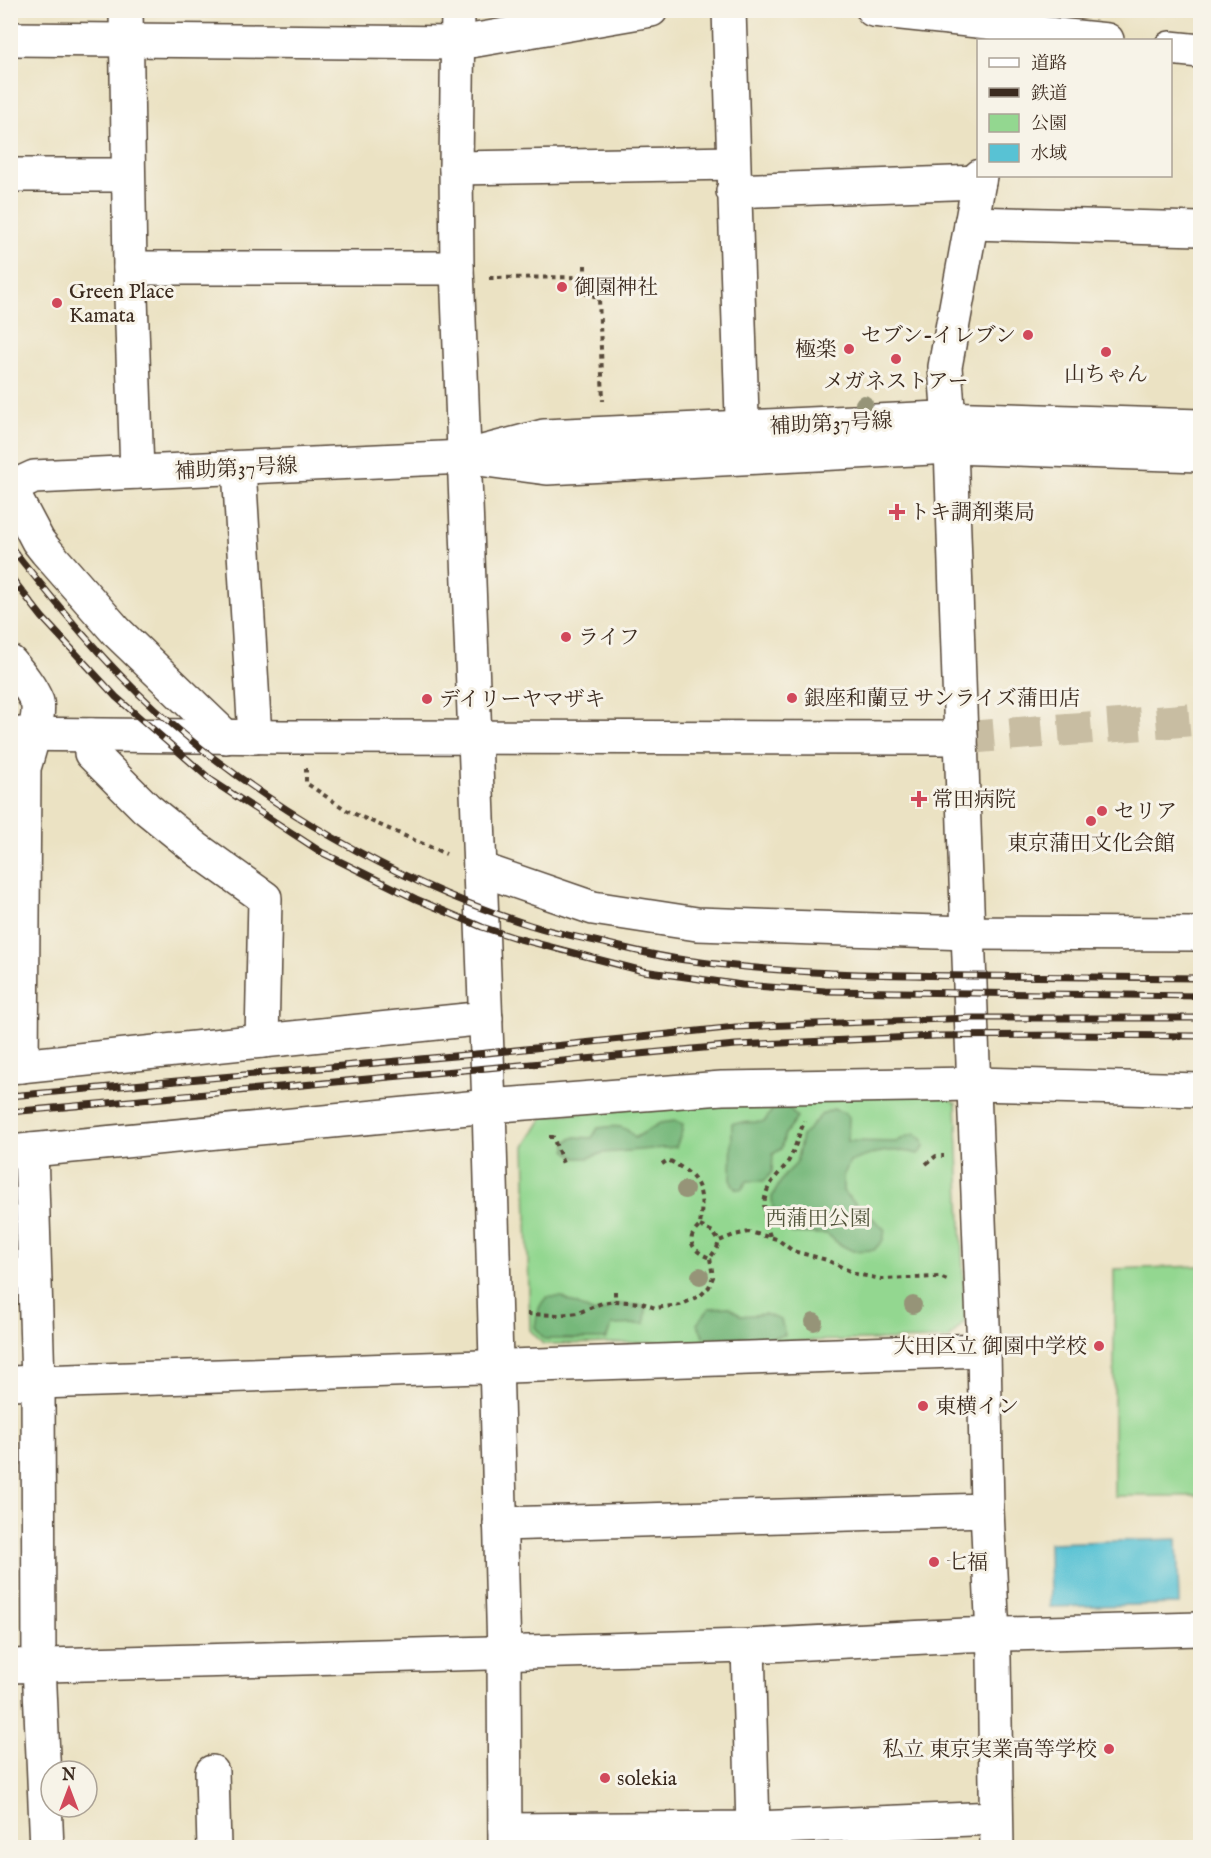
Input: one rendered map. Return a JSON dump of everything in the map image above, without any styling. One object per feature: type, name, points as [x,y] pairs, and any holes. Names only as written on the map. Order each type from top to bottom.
[{"type":"street","points":[[456,168],[733,177],[979,179],[945,367],[950,433],[984,1350],[997,1833],[753,1828],[505,1839],[504,1653],[480,869],[485,738],[464,457],[468,273],[456,168],[458,10]]},
{"type":"street","points":[[10,39],[126,25],[459,43],[651,10]]},
{"type":"street","points":[[729,10],[744,459]]},
{"type":"street","points":[[873,10],[987,22],[1100,39]]},
{"type":"street","points":[[126,25],[130,268],[137,472]]},
{"type":"street","points":[[1172,48],[1200,51]]},
{"type":"street","points":[[10,175],[128,175]]},
{"type":"street","points":[[971,223],[1200,229]]},
{"type":"street","points":[[130,268],[468,273]]},
{"type":"street","name":"補助第37号線","points":[[10,488],[34,477],[464,457],[547,468],[744,459],[950,433],[1200,426]]},
{"type":"street","name":"補助第37号線","points":[[464,457],[544,436],[743,427],[950,433],[1200,454]]},
{"type":"street","points":[[239,468],[241,737]]},
{"type":"street","points":[[10,488],[38,541],[117,632],[241,737]]},
{"type":"street","points":[[10,662],[27,684],[38,705],[22,734],[24,768],[16,910],[16,1066],[486,1018]]},
{"type":"street","points":[[22,734],[241,737],[961,738]]},
{"type":"street","points":[[91,735],[91,753],[147,808],[198,850],[265,898],[262,1041]]},
{"type":"street","points":[[480,869],[593,908],[696,924],[968,933],[1200,934]]},
{"type":"street","points":[[47,1848],[25,1666],[21,1151],[489,1106],[722,1088],[974,1084],[1200,1090]]},
{"type":"street","points":[[24,1382],[984,1350]]},
{"type":"street","points":[[500,1524],[987,1510]]},
{"type":"street","points":[[25,1666],[748,1646],[993,1634],[1200,1629]]},
{"type":"street","points":[[748,1646],[753,1828]]},
{"type":"street","points":[[212,1772],[214,1848]]},
{"type":"path","points":[[585,265],[585,293],[599,298],[603,408]]},
{"type":"path","points":[[468,273],[585,277]]},
{"type":"path","points":[[306,737],[306,783],[348,811],[447,854]]},
{"type":"path","points":[[770,1237],[764,1210],[765,1196],[770,1184],[782,1171],[791,1156],[808,1116]]},
{"type":"path","points":[[542,1137],[553,1137],[564,1166]]},
{"type":"path","points":[[926,1164],[936,1156],[952,1155]]},
{"type":"path","points":[[662,1164],[669,1160],[680,1166],[698,1183],[702,1194],[700,1226],[694,1231],[692,1241],[694,1249],[710,1258]]},
{"type":"path","points":[[520,1314],[578,1313],[602,1303],[615,1301],[642,1303],[655,1308],[681,1305],[700,1296],[709,1287],[713,1277],[710,1258],[719,1241],[713,1232],[700,1226]]},
{"type":"path","points":[[719,1241],[749,1232],[777,1239],[794,1251],[827,1260],[856,1274],[881,1279],[940,1277],[956,1284]]},
{"type":"path","points":[[856,1274],[861,1270]]},
{"type":"path","points":[[615,1291],[615,1301]]},
{"type":"green space","name":"西蒲田公園","points":[[944,1094],[956,1103],[965,1321],[949,1339],[543,1344],[530,1330],[525,1146],[544,1116],[736,1097]]},
{"type":"green space","points":[[774,1107],[789,1108],[797,1118],[785,1134],[781,1149],[773,1154],[772,1172],[764,1181],[747,1181],[742,1189],[736,1189],[731,1182],[732,1123],[764,1122]]},
{"type":"green space","points":[[833,1109],[849,1117],[848,1141],[896,1142],[915,1134],[923,1140],[924,1148],[918,1154],[899,1151],[876,1153],[850,1162],[843,1176],[843,1191],[885,1230],[883,1240],[874,1250],[853,1251],[839,1244],[827,1234],[792,1233],[773,1212],[772,1197],[784,1176],[796,1164],[802,1136],[822,1114]]},
{"type":"green space","points":[[675,1121],[683,1124],[676,1147],[603,1153],[588,1158],[576,1158],[566,1150],[566,1142],[575,1137],[592,1138],[598,1128],[614,1126],[623,1128],[635,1138],[660,1123]]},
{"type":"green space","points":[[11,1193],[18,1202],[19,1289],[11,1290]]},
{"type":"green space","points":[[1200,1266],[1200,1496],[1114,1496],[1114,1269]]},
{"type":"green space","points":[[547,1297],[561,1297],[594,1313],[606,1310],[615,1304],[646,1306],[645,1324],[612,1325],[606,1339],[544,1339],[535,1327],[537,1314]]},
{"type":"green space","points":[[730,1307],[741,1316],[765,1314],[781,1320],[785,1335],[769,1338],[704,1337],[697,1324],[709,1308]]},
{"type":"water","points":[[1177,1539],[1179,1604],[1050,1607],[1049,1543]]},
{"type":"tunnel","points":[[961,738],[1200,719]]},
{"type":"railway","points":[[10,546],[117,672],[196,745],[285,808],[332,837],[430,887],[480,908],[569,935],[682,960],[728,965],[868,974],[1200,978]]},
{"type":"railway","points":[[10,576],[42,617],[116,697],[211,780],[321,852],[416,899],[482,927],[643,971],[742,985],[825,991],[1200,996]]},
{"type":"railway","points":[[10,1096],[487,1053],[736,1027],[971,1018],[1200,1018]]},
{"type":"railway","points":[[10,1112],[736,1045],[936,1036],[1200,1036]]},
{"type":"place","name":"御園神社","points":[[562,287]]},
{"type":"place","name":"Green Place Kamata","points":[[57,303]]},
{"type":"place","name":"セブン-イレブン","points":[[1028,335]]},
{"type":"place","name":"極楽","points":[[849,349]]},
{"type":"place","name":"山ちゃん","points":[[1106,352]]},
{"type":"place","name":"メガネストアー","points":[[896,359]]},
{"type":"place","name":"トキ調剤薬局","points":[[897,512]]},
{"type":"place","name":"ライフ","points":[[566,637]]},
{"type":"place","name":"銀座和蘭豆 サンライズ蒲田店","points":[[792,698]]},
{"type":"place","name":"デイリーヤマザキ","points":[[427,699]]},
{"type":"place","name":"常田病院","points":[[919,799]]},
{"type":"place","name":"セリア","points":[[1102,811]]},
{"type":"place","name":"東京蒲田文化会館","points":[[1091,821]]},
{"type":"place","name":"大田区立 御園中学校","points":[[1099,1346]]},
{"type":"place","name":"東横イン","points":[[923,1406]]},
{"type":"place","name":"七福","points":[[934,1562]]},
{"type":"place","name":"私立 東京実業高等学校","points":[[1109,1749]]},
{"type":"place","name":"solekia","points":[[605,1778]]}]
